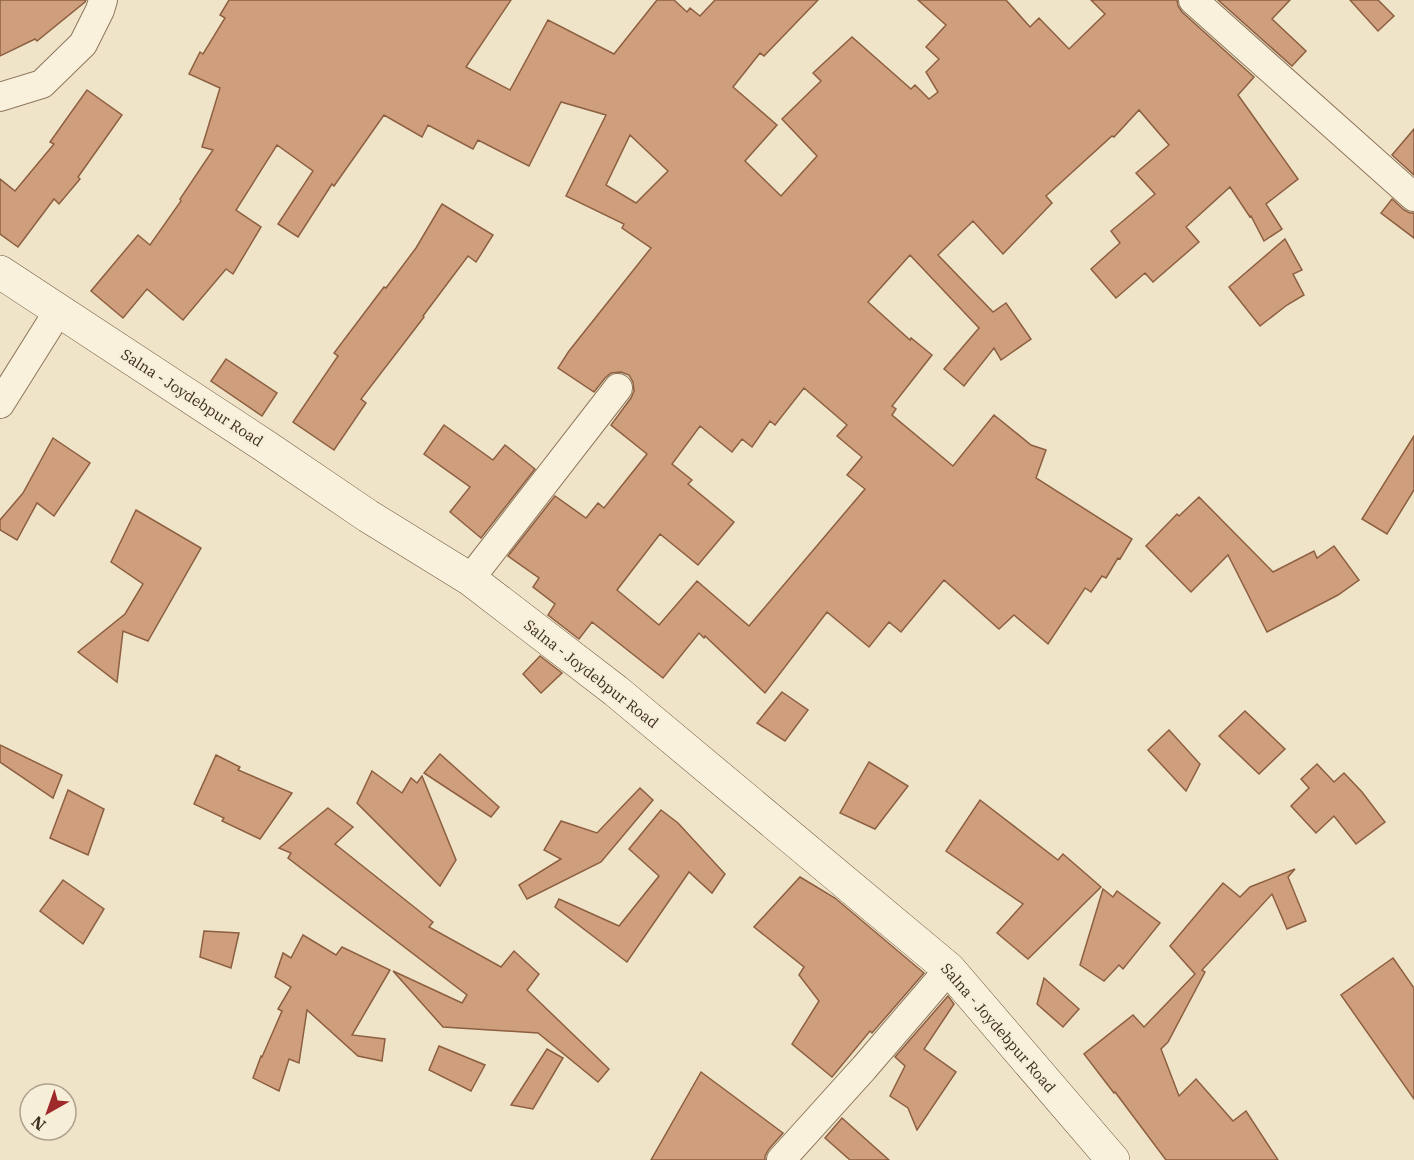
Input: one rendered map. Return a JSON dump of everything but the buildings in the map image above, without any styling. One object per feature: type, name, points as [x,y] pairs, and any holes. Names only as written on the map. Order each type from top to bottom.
[{"type":"main road","name":"Salna - Joydebpur Road","points":[[0,272],[368,516],[470,579],[616,692],[949,969],[1113,1160]]},
{"type":"street","points":[[0,97],[42,84],[83,44],[103,0]]},
{"type":"street","points":[[1192,0],[1414,197]]},
{"type":"street","points":[[0,404],[59,310]]},
{"type":"street","points":[[470,579],[618,388]]},
{"type":"street","points":[[781,1160],[949,969]]}]
